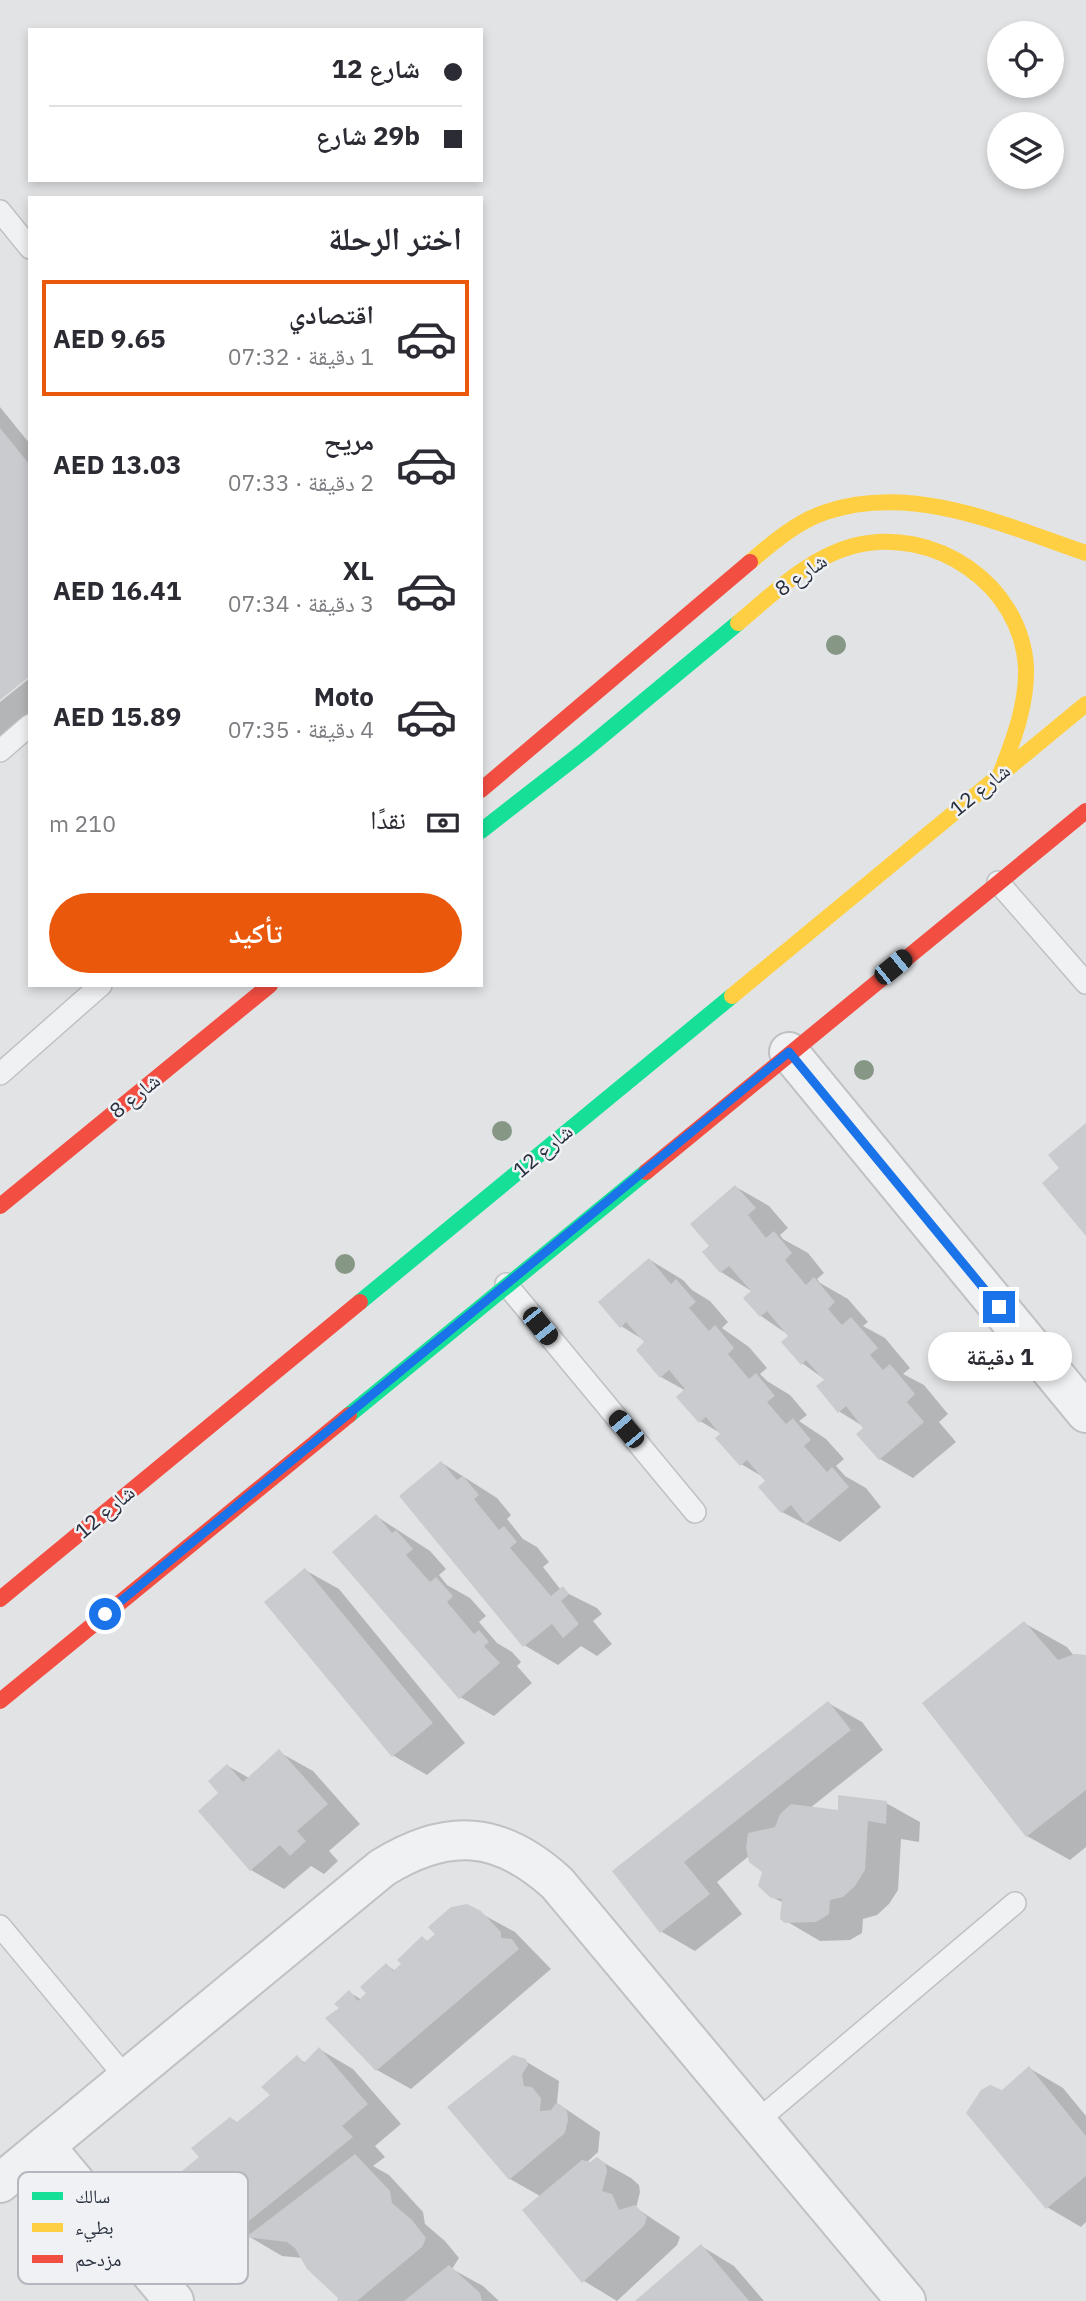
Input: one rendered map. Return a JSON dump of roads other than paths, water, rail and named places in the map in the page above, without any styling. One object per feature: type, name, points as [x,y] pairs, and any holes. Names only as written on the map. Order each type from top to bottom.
[{"type":"street","name":"شارع 8","points":[[483,788],[765,549],[797,525],[826,512],[855,503],[892,500],[927,504],[1086,553]]},
{"type":"street","name":"شارع 8","points":[[483,829],[585,750],[803,569],[827,555],[857,544],[885,541],[917,544],[949,554],[966,565],[997,593],[1015,621],[1024,654],[1026,688],[1019,725],[1001,773]]},
{"type":"street","name":"شارع 12","points":[[0,1599],[1086,704]]},
{"type":"street","points":[[0,1701],[1086,811]]},
{"type":"street","name":"شارع 8","points":[[0,1206],[268,987]]},
{"type":"street","points":[[789,1052],[1086,1413]]},
{"type":"street","points":[[0,2183],[382,1868],[410,1851],[440,1841],[473,1840],[504,1846],[533,1861],[557,1883],[906,2301]]},
{"type":"street","points":[[45,2146],[67,2172]]},
{"type":"street","points":[[160,2284],[174,2301]]},
{"type":"lane","points":[[0,211],[28,246]]},
{"type":"lane","points":[[0,751],[28,727]]},
{"type":"lane","points":[[998,882],[1086,983]]},
{"type":"lane","points":[[0,1074],[100,987]]},
{"type":"lane","points":[[506,1284],[695,1512]]},
{"type":"lane","points":[[756,2122],[1015,1903]]},
{"type":"lane","points":[[0,1926],[127,2079]]}]
